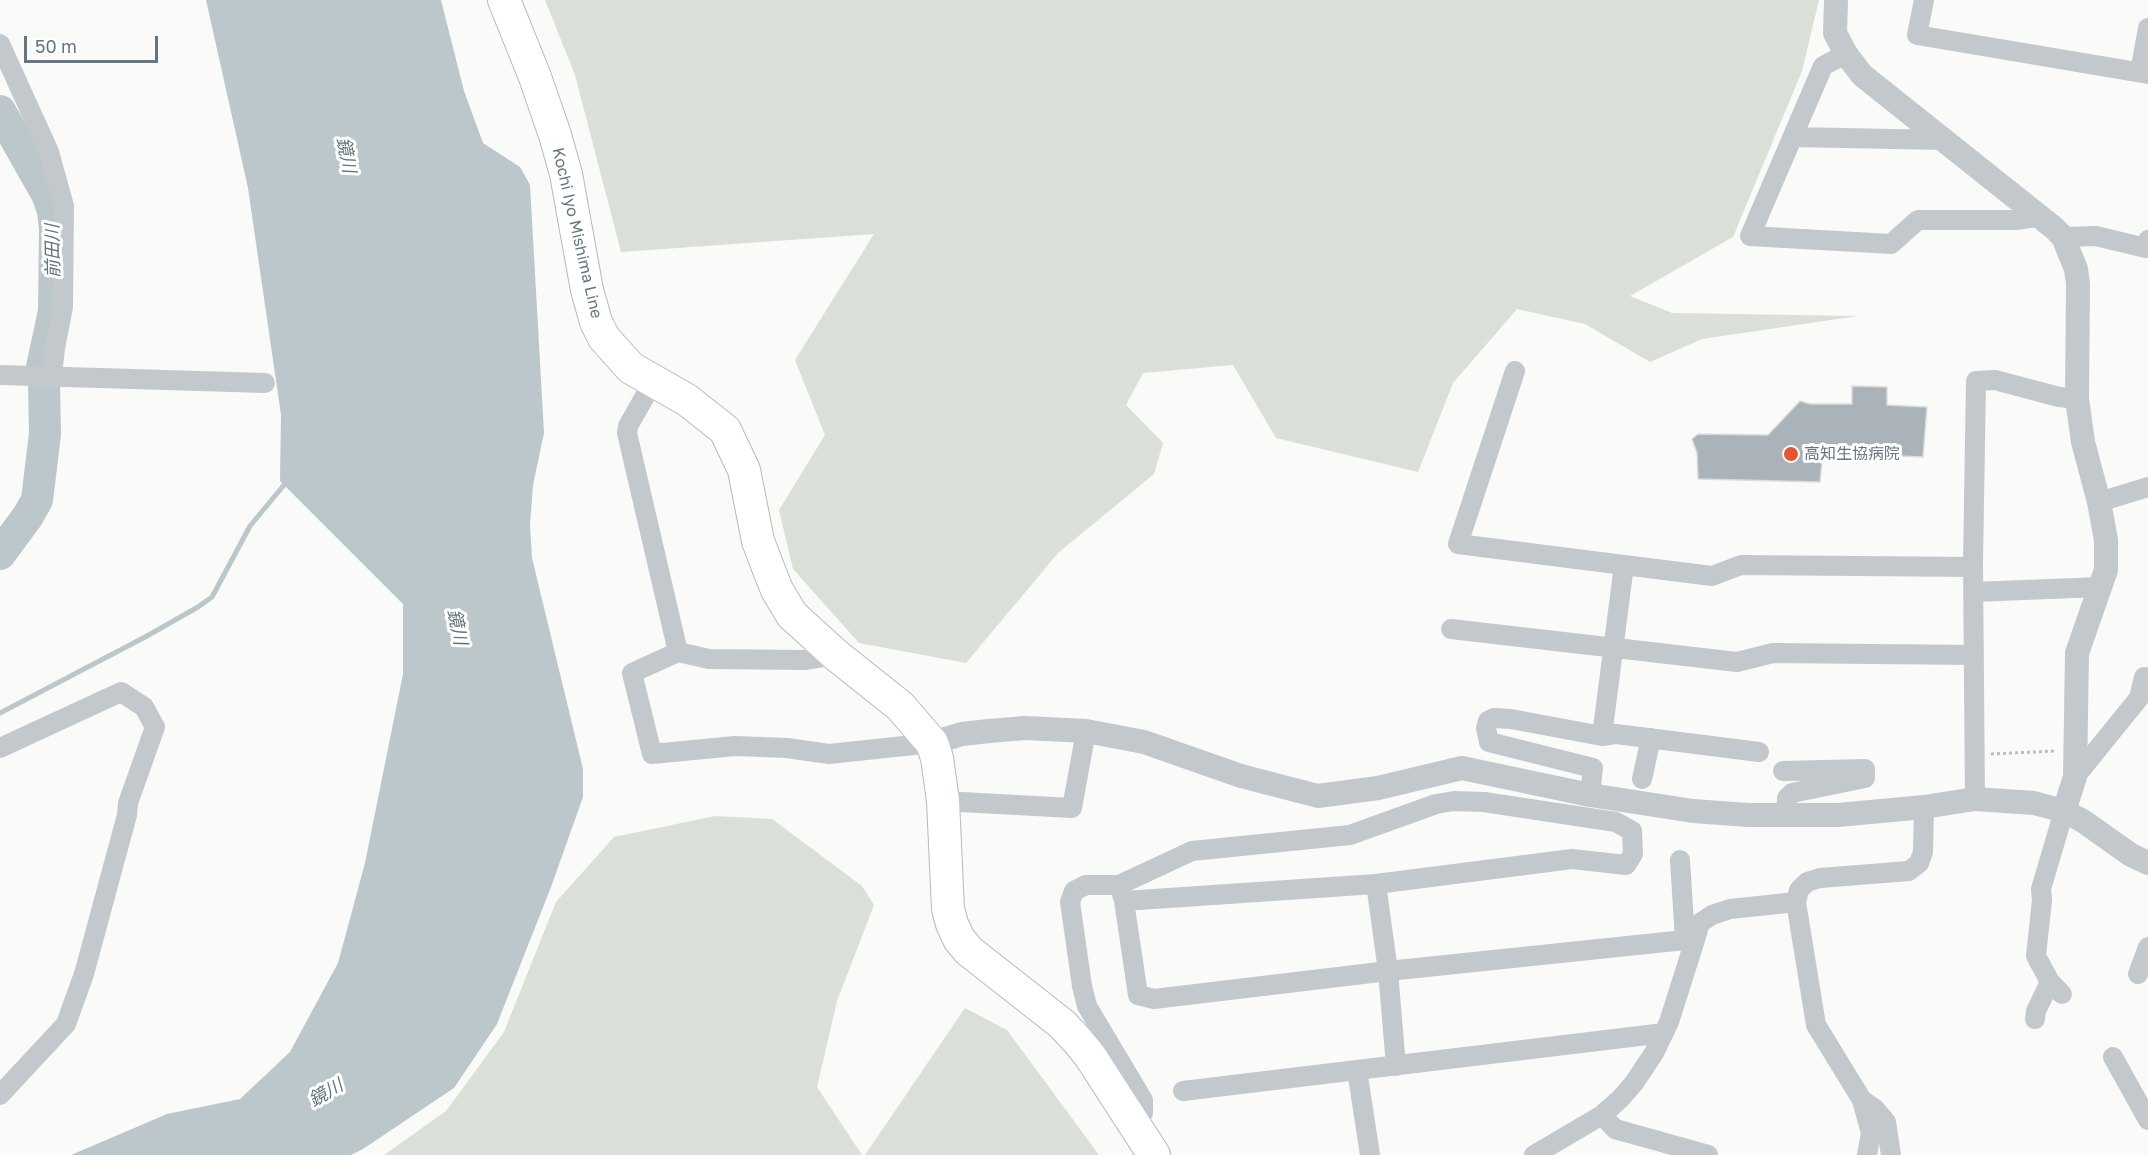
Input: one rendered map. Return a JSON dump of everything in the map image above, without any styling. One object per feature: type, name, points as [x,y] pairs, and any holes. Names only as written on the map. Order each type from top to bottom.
[{"type":"main road","name":"Kochi Iyo Mishima Line","points":[[504,0],[535,77],[566,174],[586,290],[596,322],[604,338],[631,368],[687,400],[726,430],[744,470],[758,541],[777,591],[792,615],[836,655],[900,706],[932,743],[937,758],[943,801],[948,909],[959,939],[969,951],[1062,1024],[1077,1040],[1090,1056],[1154,1155]]},
{"type":"street","points":[[1836,0],[1835,33],[1846,54],[1863,75],[2063,237],[2076,269],[2078,284],[2077,399],[2083,442],[2099,502],[2106,550],[2106,570],[2083,632],[2075,663],[2075,777],[2041,889],[2042,900],[2036,956],[2056,988],[2036,1011],[2035,1019]]},
{"type":"street","points":[[1924,0],[1917,35],[2144,73],[2148,28]]},
{"type":"street","points":[[0,44],[49,152],[64,206],[63,307],[52,376]]},
{"type":"street","points":[[1846,54],[1823,66],[1750,236],[1891,244],[1918,220],[2015,220],[2038,217]]},
{"type":"street","points":[[1793,137],[1944,140]]},
{"type":"street","points":[[2063,237],[2096,236],[2146,248],[2148,240]]},
{"type":"street","points":[[1515,371],[1458,543],[1712,576],[1741,565],[1973,567]]},
{"type":"street","points":[[0,375],[265,384]]},
{"type":"street","points":[[1975,799],[1973,567],[1976,381],[1995,380],[2059,397],[2077,399]]},
{"type":"street","points":[[653,382],[628,426],[627,434],[678,652]]},
{"type":"street","points":[[2099,502],[2148,487]]},
{"type":"street","points":[[1602,736],[1624,565]]},
{"type":"street","points":[[1973,592],[2100,587]]},
{"type":"street","points":[[1450,629],[1737,662],[1773,653],[1974,655]]},
{"type":"street","points":[[836,655],[804,660],[710,659],[678,652],[632,673],[652,754],[735,746],[787,748],[829,754],[932,743],[989,731],[1025,728],[1086,731],[1144,742],[1241,776],[1318,796],[1378,788],[1462,768],[1590,795],[1693,811],[1748,815],[1838,815],[1924,807],[1975,799],[2034,803],[2064,811],[2083,821],[2131,855],[2148,863]]},
{"type":"street","points":[[2075,777],[2139,698],[2144,677]]},
{"type":"street","points":[[0,748],[121,692],[144,707],[155,727],[128,803],[127,815],[84,974],[66,1024],[0,1095]]},
{"type":"street","points":[[1590,795],[1593,768],[1489,742],[1486,728],[1488,721],[1494,718],[1511,719],[1602,736],[1616,734],[1759,752]]},
{"type":"street","points":[[943,801],[1072,808],[1086,731]]},
{"type":"street","points":[[1642,779],[1651,738]]},
{"type":"street","points":[[1783,771],[1865,769],[1865,778],[1792,793],[1787,798],[1786,815]]},
{"type":"street","points":[[1122,893],[1192,851],[1350,835],[1436,804],[1454,801],[1484,802],[1616,822],[1632,831],[1633,854],[1626,865],[1572,859],[1376,884],[1122,893],[1086,885],[1074,891],[1070,903],[1087,1006],[1143,1100],[1143,1113],[1135,1126]]},
{"type":"street","points":[[1867,1155],[1871,1133],[1862,1100],[1816,1025],[1796,902],[1799,890],[1807,882],[1820,878],[1909,871],[1919,864],[1923,852],[1924,807]]},
{"type":"street","points":[[1680,860],[1689,942]]},
{"type":"street","points":[[1376,884],[1388,972],[1396,1066]]},
{"type":"street","points":[[1122,893],[1138,995],[1154,999],[1388,972],[1689,942]]},
{"type":"street","points":[[1534,1155],[1602,1115],[1620,1100],[1634,1083],[1664,1033],[1689,942],[1700,923],[1712,915],[1730,909],[1796,902]]},
{"type":"street","points":[[2139,974],[2148,947]]},
{"type":"street","points":[[1183,1091],[1664,1033]]},
{"type":"street","points":[[2113,1057],[2148,1120]]},
{"type":"street","points":[[1357,1070],[1370,1155]]},
{"type":"street","points":[[1862,1100],[1875,1109],[1886,1122],[1892,1155]]},
{"type":"street","points":[[1602,1115],[1615,1129],[1708,1155]]},
{"type":"path","points":[[1974,755],[2060,751]]},
{"type":"shaded area","points":[[545,0],[1819,0],[1802,71],[1733,237],[1630,296],[1672,313],[1858,316],[1702,339],[1650,362],[1585,324],[1517,309],[1453,383],[1418,472],[1276,438],[1233,365],[1143,373],[1126,405],[1163,443],[1154,474],[1058,553],[966,663],[859,643],[793,569],[779,510],[825,435],[795,360],[874,234],[621,252],[575,75]]},
{"type":"shaded area","points":[[715,816],[772,819],[862,886],[874,905],[837,1001],[817,1087],[862,1155],[384,1155],[446,1111],[504,1032],[556,902],[614,837]]},
{"type":"shaded area","points":[[965,1008],[1007,1030],[1099,1155],[865,1155]]},
{"type":"water","name":"鏡川","points":[[206,0],[441,0],[464,91],[483,143],[520,167],[530,185],[544,433],[533,485],[530,525],[532,558],[583,769],[583,797],[551,887],[497,1024],[454,1088],[351,1155],[71,1155],[167,1114],[240,1099],[290,1052],[338,963],[365,863],[403,674],[403,604],[280,481],[281,415],[248,188]]},
{"type":"building","points":[[1852,386],[1887,387],[1887,405],[1927,407],[1923,457],[1831,453],[1822,463],[1820,482],[1698,479],[1697,453],[1692,439],[1698,434],[1768,435],[1800,401],[1810,404],[1852,404]]},
{"type":"waterway","name":"前田川","points":[[0,111],[47,194],[53,211],[55,229],[54,311],[42,367]]},
{"type":"waterway","name":"前田川","points":[[0,554],[37,500],[45,434],[44,383]]},
{"type":"waterway","points":[[0,713],[147,636],[212,597],[250,526],[289,479]]},
{"type":"place","name":"高知生協病院","points":[[1791,454]]}]
